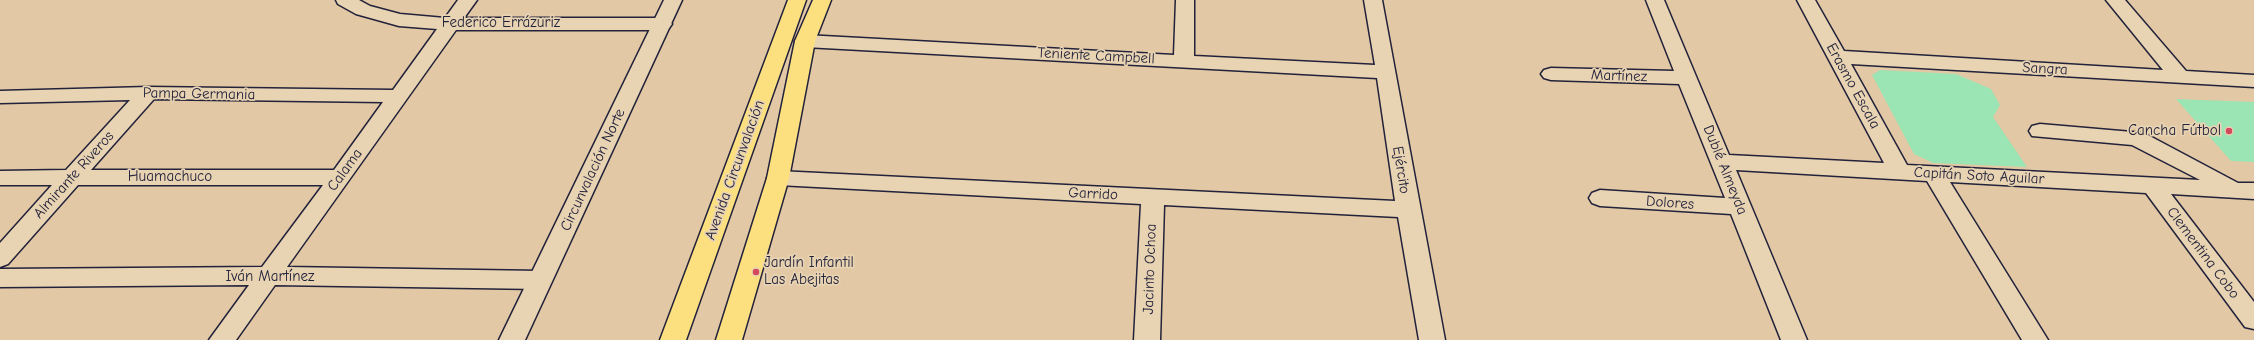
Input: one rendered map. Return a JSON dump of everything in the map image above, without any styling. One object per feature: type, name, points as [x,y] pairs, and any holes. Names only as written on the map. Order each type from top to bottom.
[{"type":"main road","name":"Avenida Circunvalación","points":[[673,340],[797,0]]},
{"type":"main road","points":[[729,340],[778,178],[805,41],[822,0]]},
{"type":"street","name":"Federico Errázuriz","points":[[345,0],[363,10],[399,20],[450,24],[662,24]]},
{"type":"street","name":"Calama","points":[[222,340],[468,0]]},
{"type":"street","name":"Circunvalación Norte","points":[[512,340],[673,0]]},
{"type":"street","points":[[1184,60],[1186,0]]},
{"type":"street","name":"Ejército","points":[[1373,0],[1408,210],[1432,340]]},
{"type":"street","name":"Dublé Almeyda","points":[[1655,0],[1794,340]]},
{"type":"street","name":"Erasmo Escala","points":[[1806,0],[1900,172]]},
{"type":"street","points":[[2115,0],[2180,77]]},
{"type":"street","name":"Teniente Campbell","points":[[805,41],[1184,60],[1386,72]]},
{"type":"street","name":"Sangra","points":[[1837,57],[2254,81]]},
{"type":"street","name":"Martínez","points":[[1551,74],[1687,78]]},
{"type":"street","name":"Pampa Germania","points":[[0,97],[148,93],[398,96]]},
{"type":"street","name":"Almirante Riveros","points":[[0,258],[148,93]]},
{"type":"street","name":"Capitán Soto Aguilar","points":[[2040,131],[2136,138],[2245,190]]},
{"type":"street","name":"Capitán Soto Aguilar","points":[[1722,162],[2245,190]]},
{"type":"street","points":[[1934,174],[2035,340]]},
{"type":"street","name":"Huamachuco","points":[[0,178],[72,176],[340,176]]},
{"type":"street","name":"Garrido","points":[[778,178],[1408,210]]},
{"type":"street","name":"Clementina Cobo","points":[[2152,185],[2254,320]]},
{"type":"street","name":"Jacinto Ochoa","points":[[1147,340],[1153,197]]},
{"type":"street","name":"Dolores","points":[[1600,198],[1740,207]]},
{"type":"street","name":"Iván Martínez","points":[[0,278],[268,276],[540,280]]},
{"type":"green space","points":[[1880,70],[1956,74],[1991,89],[2000,105],[1993,117],[2027,167],[1933,163],[1914,154],[1872,75]]},
{"type":"green space","name":"Cancha Fútbol","points":[[2176,99],[2254,102],[2254,162],[2231,161]]},
{"type":"place","name":"Cancha Fútbol","points":[[2229,131]]},
{"type":"place","name":"Jardín Infantil Las Abejitas","points":[[756,272]]}]
